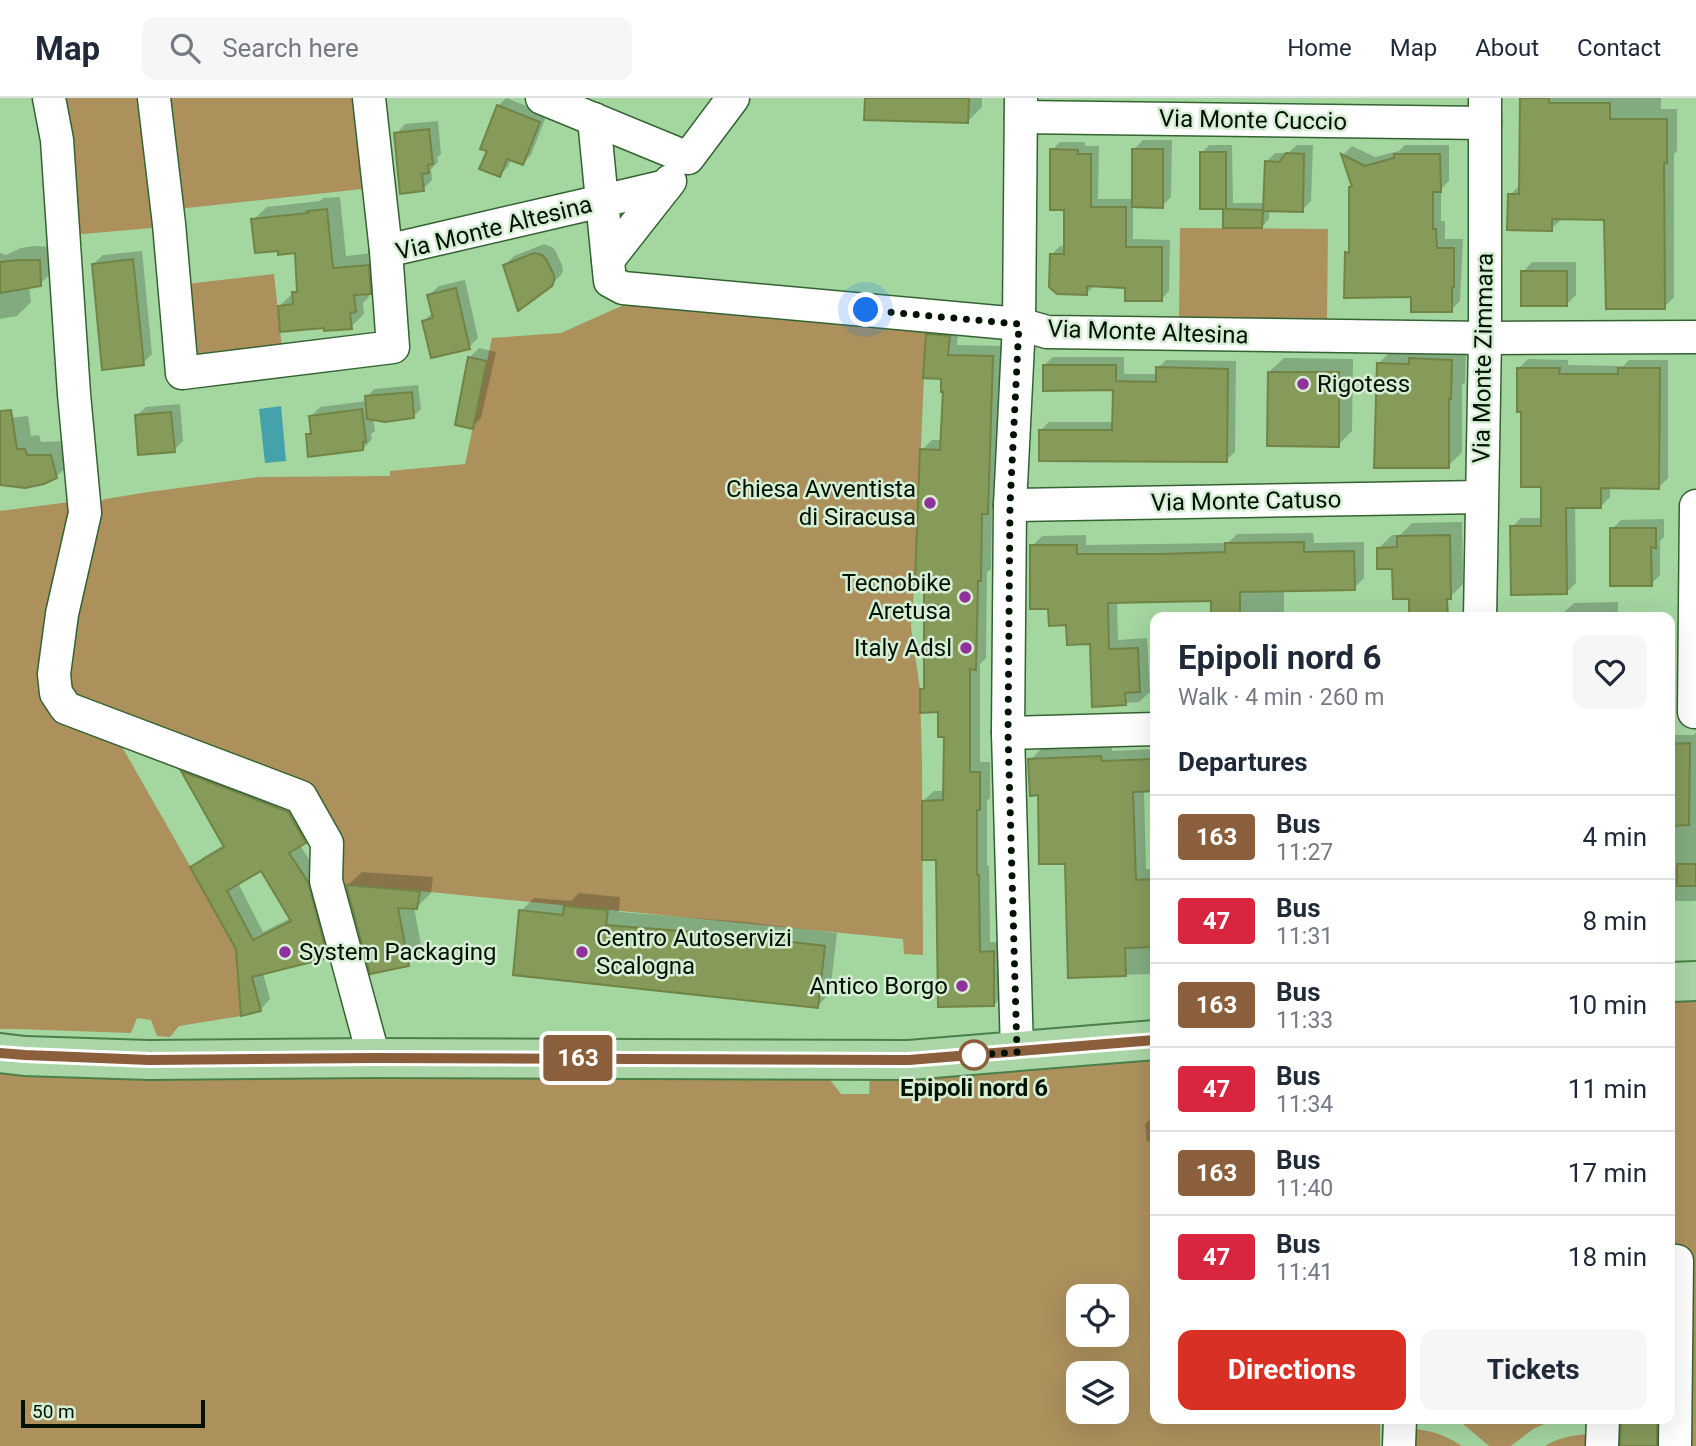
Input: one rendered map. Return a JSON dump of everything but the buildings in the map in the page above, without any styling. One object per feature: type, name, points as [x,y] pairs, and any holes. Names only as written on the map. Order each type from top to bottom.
[{"type":"main road","points":[[1675,982],[1696,981]]},
{"type":"main road","points":[[0,1053],[149,1060],[909,1060],[1150,1040]]},
{"type":"street","points":[[49,98],[57,140],[85,513],[62,614],[54,674],[56,693],[65,708],[301,797],[327,844],[326,881],[374,1058]]},
{"type":"street","name":"Via Monte Altesina","points":[[153,98],[169,224],[182,373],[393,347],[386,251],[602,201],[610,281],[622,288],[1019,324],[1047,332],[1485,338],[1696,337]]},
{"type":"street","points":[[369,98],[386,251]]},
{"type":"street","points":[[542,98],[688,158]]},
{"type":"street","points":[[608,260],[733,98]]},
{"type":"street","points":[[1017,1052],[1008,733],[1010,505],[1019,324],[1021,108]]},
{"type":"street","name":"Via Monte Cuccio","points":[[1021,108],[1485,111]]},
{"type":"street","name":"Via Monte Zimmara","points":[[1480,612],[1485,338],[1485,111]]},
{"type":"street","points":[[594,119],[602,201],[666,186]]},
{"type":"street","name":"Via Monte Catuso","points":[[1010,505],[1481,498]]},
{"type":"street","points":[[1687,712],[1696,506]]},
{"type":"street","points":[[1008,733],[1150,729]]},
{"type":"street","points":[[1675,1261],[1675,1304]]},
{"type":"street","points":[[1399,1446],[1400,1424]]},
{"type":"street","points":[[1602,1446],[1603,1424]]},
{"type":"street","points":[[1675,1424],[1675,1446]]},
{"type":"shaded area","points":[[57,98],[150,98],[158,218],[152,228],[70,235]]},
{"type":"shaded area","points":[[163,98],[359,98],[366,163],[362,189],[178,209]]},
{"type":"shaded area","points":[[1180,228],[1328,229],[1327,321],[1179,319]]},
{"type":"shaded area","points":[[274,274],[282,348],[193,357],[186,284]]},
{"type":"shaded area","points":[[626,304],[926,332],[911,627],[920,689],[923,955],[904,954],[903,939],[335,884],[319,811],[67,698],[60,673],[95,504],[105,499],[259,477],[390,476],[390,471],[465,464],[492,338],[561,333]]},
{"type":"shaded area","points":[[78,501],[47,671],[117,738],[236,949],[241,1016],[179,1026],[170,1037],[157,1036],[151,1020],[137,1018],[131,1033],[0,1029],[0,511]]},
{"type":"shaded area","points":[[1675,1001],[1696,1001],[1696,1446],[1685,1446],[1688,1247],[1675,1247]]},
{"type":"shaded area","points":[[1150,1058],[1150,1424],[1380,1424],[1380,1446],[0,1446],[0,1066],[828,1077],[841,1094],[869,1094],[870,1076]]},
{"type":"shaded area","points":[[1463,1424],[1544,1424],[1511,1446],[1489,1446]]},
{"type":"shaded area","points":[[1415,1429],[1440,1434],[1462,1446],[1415,1446]]},
{"type":"shaded area","points":[[1586,1434],[1585,1446],[1545,1446],[1559,1439]]},
{"type":"water","points":[[281,406],[286,461],[265,463],[259,409]]},
{"type":"bus line","name":"163","points":[[0,1053],[149,1060],[909,1060],[1150,1041]]},
{"type":"place","name":"Rigotess","points":[[1303,384]]},
{"type":"place","name":"Chiesa Avventista di Siracusa","points":[[930,503]]},
{"type":"place","name":"Tecnobike Aretusa","points":[[965,597]]},
{"type":"place","name":"Italy Adsl","points":[[966,648]]},
{"type":"place","name":"System Packaging","points":[[285,952]]},
{"type":"place","name":"Centro Autoservizi Scalogna","points":[[582,952]]},
{"type":"place","name":"Antico Borgo","points":[[962,986]]},
{"type":"place","name":"Epipoli nord 6","points":[[974,1055]]},
{"type":"route","points":[[866,310],[1019,324],[1010,505],[1008,733],[1017,1052],[963,1056],[974,1055]]}]
